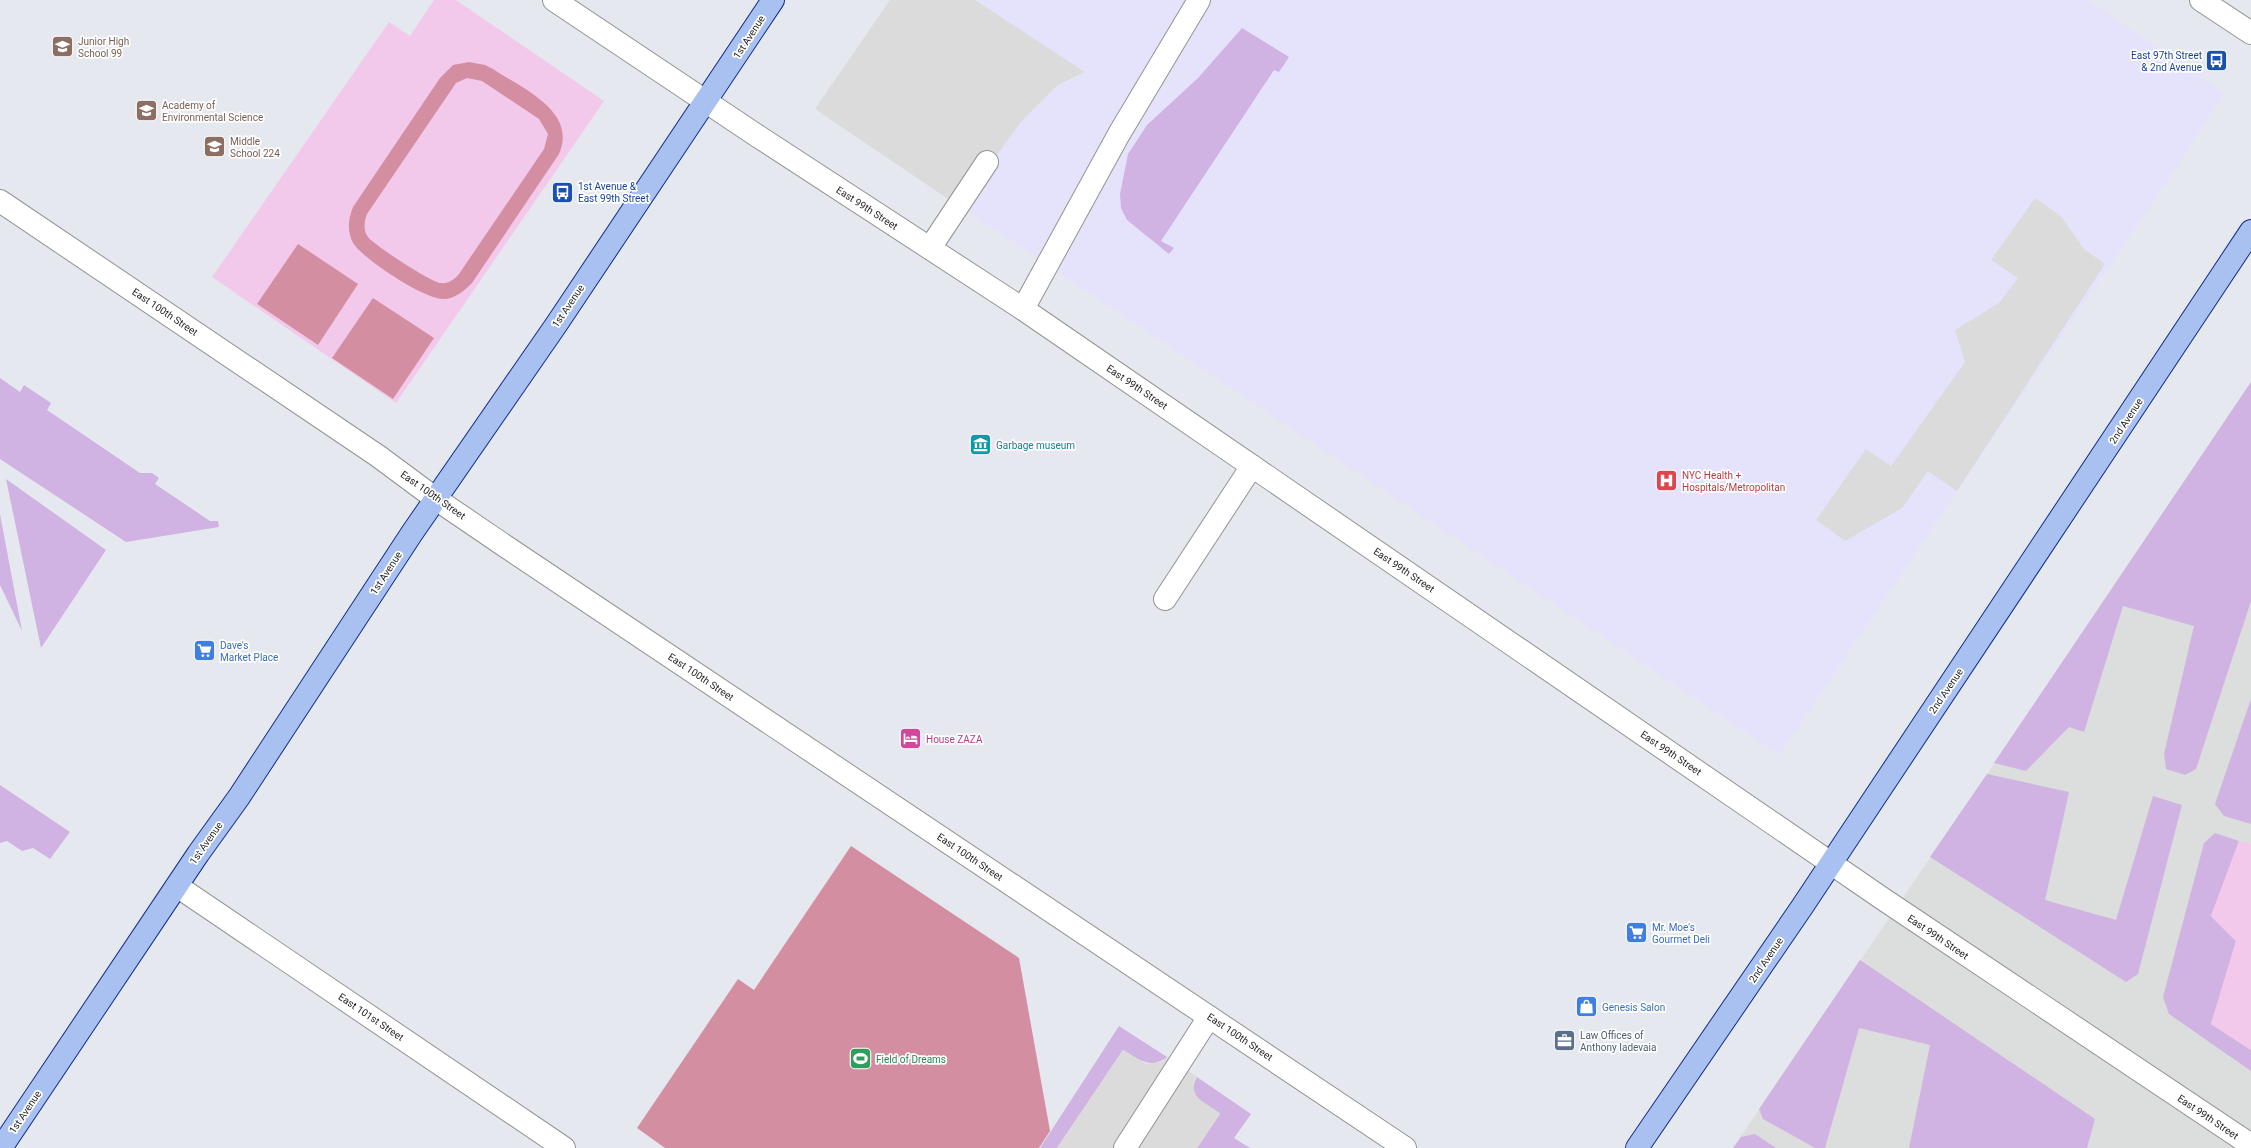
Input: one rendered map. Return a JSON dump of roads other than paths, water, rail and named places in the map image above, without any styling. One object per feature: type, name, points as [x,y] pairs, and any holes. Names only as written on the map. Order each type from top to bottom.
[{"type":"main road","name":"1st Avenue","points":[[1,1148],[177,886],[239,797],[407,540],[706,102],[773,0]]},
{"type":"main road","name":"2nd Avenue","points":[[1637,1148],[1802,907],[1830,862],[2053,532],[2251,230]]},
{"type":"street","name":"East 99th Street","points":[[554,0],[706,102],[1023,308],[1886,902],[2251,1145]]},
{"type":"street","points":[[1023,308],[1119,134],[1199,0]]},
{"type":"street","points":[[2201,0],[2251,33]]},
{"type":"street","points":[[930,248],[986,162]]},
{"type":"street","name":"East 100th Street","points":[[0,201],[378,456],[436,499],[1406,1148]]},
{"type":"street","points":[[1165,599],[1252,466]]},
{"type":"street","name":"East 101st Street","points":[[177,886],[564,1148]]},
{"type":"street","points":[[1125,1148],[1209,1017]]},
{"type":"place","name":"Junior High School 99","points":[[62,47]]},
{"type":"place","name":"East 97th Street & 2nd Avenue","points":[[2217,61]]},
{"type":"place","name":"Academy of Environmental Science","points":[[147,111]]},
{"type":"place","name":"Middle School 224","points":[[214,147]]},
{"type":"place","name":"1st Avenue & East 99th Street","points":[[563,192]]},
{"type":"place","name":"Garbage museum","points":[[981,445]]},
{"type":"place","name":"NYC Health + Hospitals/Metropolitan","points":[[1667,481]]},
{"type":"place","name":"Dave's Market Place","points":[[205,651]]},
{"type":"place","name":"House ZAZA","points":[[910,739]]},
{"type":"place","name":"Mr. Moe's Gourmet Deli","points":[[1636,933]]},
{"type":"place","name":"Genesis Salon","points":[[1586,1007]]},
{"type":"place","name":"Law Offices of Anthony Iadevaia","points":[[1565,1041]]},
{"type":"place","name":"Field of Dreams","points":[[861,1059]]}]
